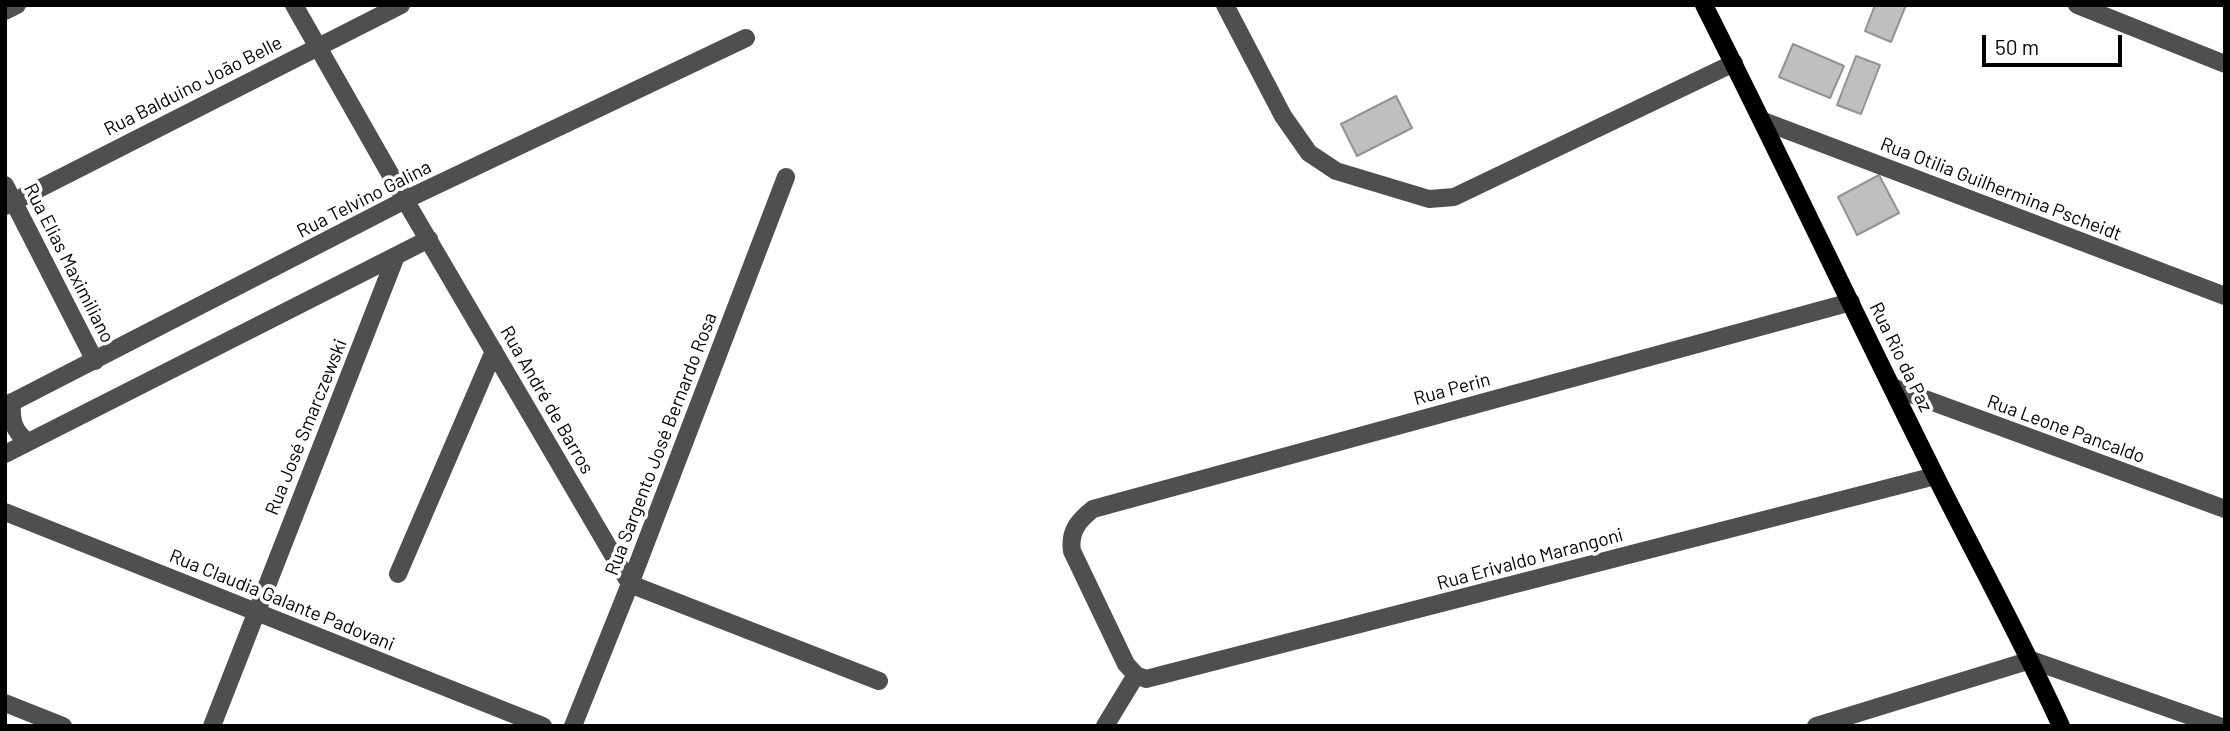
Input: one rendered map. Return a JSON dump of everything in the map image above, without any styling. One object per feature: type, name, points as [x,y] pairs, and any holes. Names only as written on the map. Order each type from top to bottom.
[{"type":"main road","name":"Rua Rio da Paz","points":[[1704,5],[1935,476],[2031,660],[2061,726]]},
{"type":"street","points":[[5,11],[17,5]]},
{"type":"street","name":"Rua André de Barros","points":[[294,5],[630,584]]},
{"type":"street","name":"Rua Balduino João Belle","points":[[9,204],[401,5]]},
{"type":"street","points":[[1225,5],[1283,116],[1309,152],[1336,171],[1429,198],[1454,197],[1734,63]]},
{"type":"street","points":[[2077,5],[2225,64]]},
{"type":"street","name":"Rua Telvino Galina","points":[[9,404],[405,200],[746,38]]},
{"type":"street","name":"Rua Otilia Guilhermina Pscheidt","points":[[1763,121],[2225,296]]},
{"type":"street","name":"Rua Sargento José Bernardo Rosa","points":[[573,726],[786,177]]},
{"type":"street","name":"Rua Elias Maximiliano","points":[[5,185],[9,204],[95,361]]},
{"type":"street","points":[[5,454],[429,239]]},
{"type":"street","name":"Rua José Smarczewski","points":[[212,726],[396,256]]},
{"type":"street","name":"Rua Perin","points":[[1136,675],[1126,664],[1072,551],[1073,530],[1080,519],[1093,509],[1851,302]]},
{"type":"street","points":[[398,574],[494,351]]},
{"type":"street","name":"Rua Leone Pancaldo","points":[[1892,387],[2225,509]]},
{"type":"street","points":[[9,404],[15,429],[27,442]]},
{"type":"street","name":"Rua Erivaldo Marangoni","points":[[1136,675],[1146,679],[1157,678],[1935,476]]},
{"type":"street","name":"Rua Claudia Galante Padovani","points":[[5,512],[543,726]]},
{"type":"street","points":[[630,584],[879,681]]},
{"type":"street","points":[[1816,726],[1846,722],[2031,660],[2219,726]]},
{"type":"street","points":[[1105,726],[1136,675]]},
{"type":"street","points":[[5,703],[63,726]]},
{"type":"building","points":[[1875,5],[1906,5],[1891,42],[1865,31]]},
{"type":"building","points":[[1793,44],[1844,66],[1830,98],[1779,77]]},
{"type":"building","points":[[1856,56],[1880,65],[1861,114],[1837,105]]},
{"type":"building","points":[[1396,96],[1412,128],[1357,156],[1341,124]]},
{"type":"building","points":[[1879,175],[1899,213],[1857,235],[1838,197]]}]
